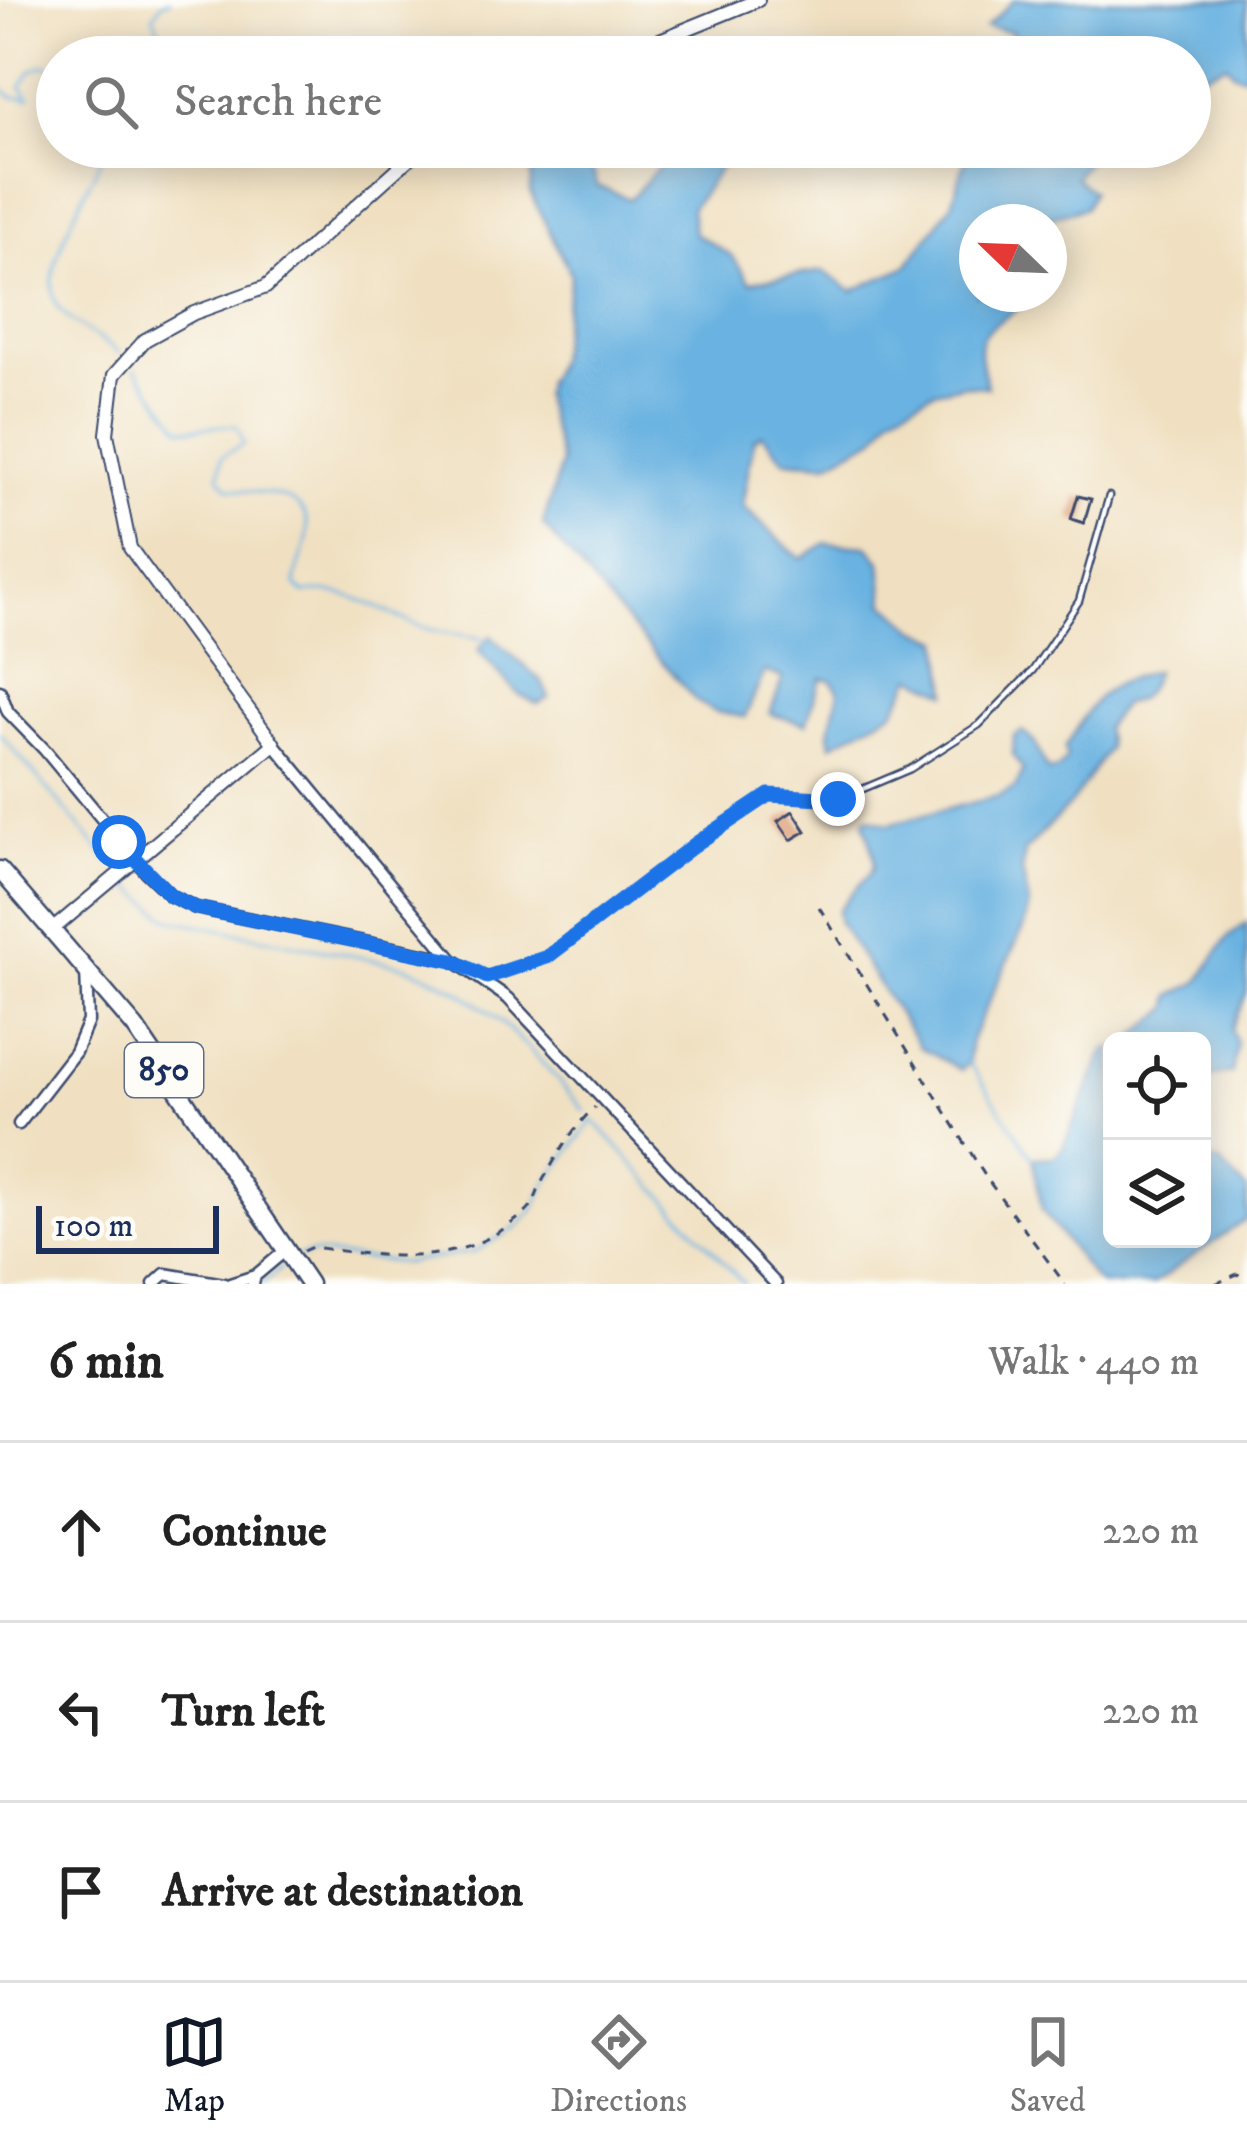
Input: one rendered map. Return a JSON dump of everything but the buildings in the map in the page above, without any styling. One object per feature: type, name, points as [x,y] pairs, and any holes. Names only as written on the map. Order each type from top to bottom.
[{"type":"main road","name":"850","points":[[0,870],[135,1027],[309,1284]]},
{"type":"street","points":[[670,36],[758,0]]},
{"type":"street","points":[[399,168],[266,287],[194,314],[145,340],[115,374],[107,434],[130,548],[274,744],[453,961]]},
{"type":"street","points":[[0,691],[4,715],[44,749],[171,896],[196,908],[453,961],[478,974],[508,998],[776,1284]]},
{"type":"street","points":[[52,931],[274,744]]},
{"type":"street","points":[[19,1124],[76,1052],[88,1021],[86,970]]},
{"type":"street","points":[[154,1284],[165,1274],[227,1284],[254,1280],[288,1253]]},
{"type":"lane","points":[[478,974],[487,977],[547,957],[697,843],[769,795],[838,799],[910,769],[979,725],[1034,670],[1078,601],[1109,496]]},
{"type":"path","points":[[819,907],[987,1179],[1065,1284]]},
{"type":"path","points":[[288,1253],[312,1247],[374,1257],[417,1257],[460,1251],[492,1238],[530,1210],[544,1176],[582,1119],[604,1099]]},
{"type":"path","points":[[1216,1284],[1237,1274],[1247,1278]]},
{"type":"water","points":[[1014,0],[1247,0],[1247,76],[1234,73],[1227,64],[1211,70],[1211,36],[1012,36],[1013,32],[986,27]]},
{"type":"water","points":[[532,168],[592,168],[597,186],[630,199],[658,168],[720,168],[691,209],[694,233],[732,256],[750,282],[823,271],[852,291],[907,266],[952,204],[963,168],[1082,168],[1075,177],[1092,192],[1085,208],[1067,213],[1067,204],[959,204],[959,312],[1013,312],[990,328],[981,343],[987,387],[963,385],[934,391],[892,414],[876,437],[827,463],[785,460],[762,434],[754,439],[742,506],[801,559],[826,543],[868,546],[881,561],[885,603],[916,629],[941,640],[948,693],[913,677],[894,711],[831,745],[829,733],[839,692],[832,680],[821,678],[806,724],[770,714],[783,678],[765,671],[745,717],[716,712],[696,701],[543,525],[561,463],[542,394],[558,354],[571,275],[530,192]]},
{"type":"water","points":[[491,636],[541,681],[549,698],[537,704],[517,693],[478,650]]},
{"type":"water","points":[[1155,671],[1145,693],[1123,704],[1105,728],[1108,748],[1073,801],[1025,851],[1022,870],[1029,905],[1024,926],[970,1042],[969,1063],[961,1070],[920,1047],[839,923],[838,911],[874,865],[864,822],[867,817],[889,824],[999,796],[1016,787],[1023,770],[1013,755],[1014,736],[1023,731],[1048,771],[1058,769],[1067,758],[1065,748],[1100,696],[1121,682]]},
{"type":"water","points":[[1247,923],[1247,993],[1231,1029],[1237,1043],[1232,1073],[1211,1076],[1211,1032],[1140,1032],[1170,1008],[1171,996],[1199,982],[1227,938]]},
{"type":"water","points":[[1103,1056],[1103,1248],[1205,1248],[1153,1284],[1095,1280],[1042,1210],[1033,1158],[1054,1157],[1062,1149]]},
{"type":"water","points":[[1211,1159],[1247,1190],[1247,1219],[1211,1244]]},
{"type":"waterway","points":[[146,36],[159,29],[153,16],[170,0]]},
{"type":"waterway","points":[[0,87],[13,97],[30,98],[21,87],[36,69]]},
{"type":"waterway","points":[[96,168],[59,251],[53,292],[64,314],[119,353]]},
{"type":"waterway","points":[[135,368],[180,427],[237,426],[244,444],[222,456],[219,477],[229,488],[283,497],[302,511],[307,538],[296,585],[304,593],[351,597],[422,627],[488,640]]},
{"type":"waterway","points":[[0,734],[111,863]]},
{"type":"waterway","points":[[129,885],[166,917],[179,921],[404,966],[434,978],[505,1025],[585,1111]]},
{"type":"waterway","points":[[969,1063],[1033,1158]]},
{"type":"waterway","points":[[300,1256],[313,1253],[405,1263],[474,1252],[517,1227],[533,1211],[547,1182],[593,1120],[744,1284]]},
{"type":"waterway","points":[[262,1284],[281,1268]]},
{"type":"route","points":[[119,842],[171,896],[196,908],[453,961],[487,977],[547,957],[697,843],[769,795],[838,799]]}]
